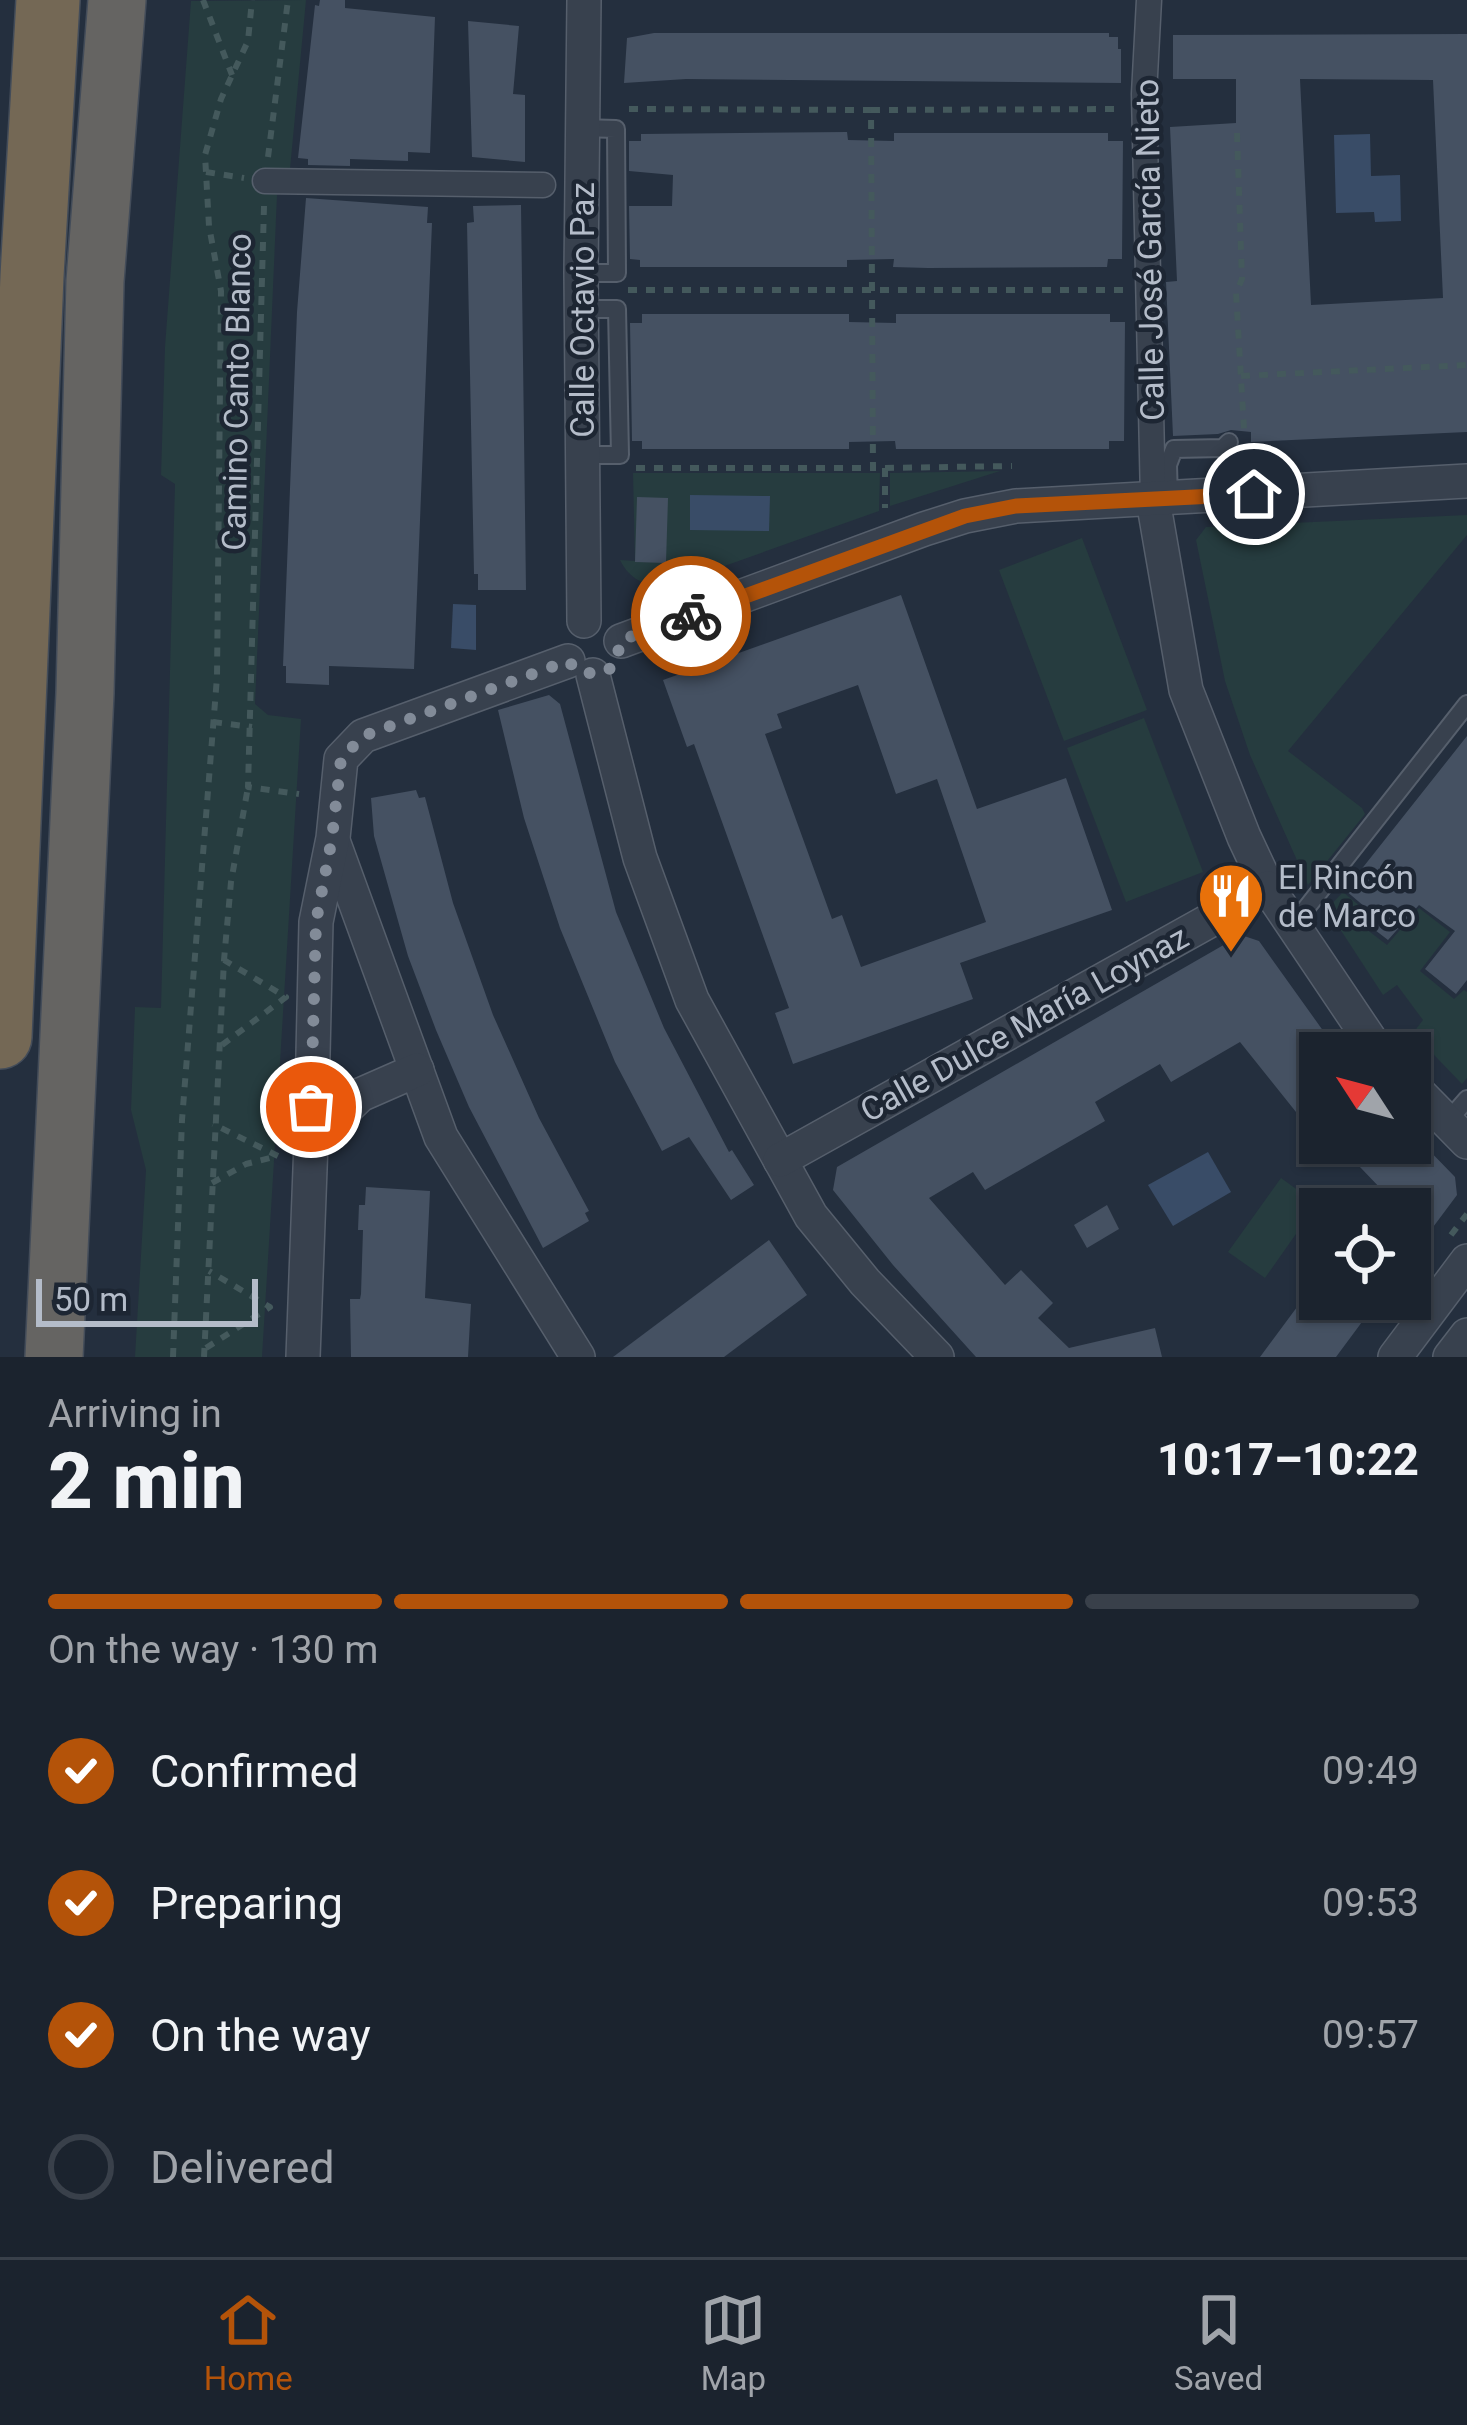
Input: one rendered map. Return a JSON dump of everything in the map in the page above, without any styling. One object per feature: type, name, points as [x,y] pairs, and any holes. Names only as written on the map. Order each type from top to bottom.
[{"type":"highway","points":[[0,1037],[32,276],[49,0]]},
{"type":"highway","points":[[54,1357],[85,693],[95,281],[117,0]]},
{"type":"highway","points":[[67,1105],[80,1204],[78,1357]]},
{"type":"street","name":"Calle Octavio Paz","points":[[584,0],[581,128],[590,291],[582,455],[584,621]]},
{"type":"street","name":"Calle José García Nieto","points":[[1149,0],[1145,109],[1161,499]]},
{"type":"street","points":[[265,182],[543,185]]},
{"type":"street","points":[[621,640],[965,516],[1016,506],[1467,481]]},
{"type":"street","points":[[1161,499],[1186,690],[1268,888],[1365,1032]]},
{"type":"street","points":[[621,640],[607,622],[584,621],[567,637],[692,1000],[811,1216],[865,1282],[938,1357]]},
{"type":"street","points":[[303,1357],[316,922],[341,759],[363,736],[581,668],[615,665],[621,640]]},
{"type":"street","points":[[332,838],[441,1137],[578,1357]]},
{"type":"street","name":"Calle Dulce María Loynaz","points":[[781,1160],[1268,888]]},
{"type":"street","points":[[311,1142],[360,1095],[417,1070]]},
{"type":"street","points":[[1431,1100],[1460,1121]]},
{"type":"street","points":[[1395,1357],[1467,1261]]},
{"type":"street","points":[[1450,1357],[1467,1335]]},
{"type":"lane","points":[[1161,499],[1174,449],[1223,448],[1228,442]]},
{"type":"lane","points":[[1293,925],[1467,704]]},
{"type":"path","points":[[203,0],[232,75]]},
{"type":"path","points":[[173,1357],[182,1120],[217,677],[221,291],[209,226],[205,155],[248,40],[252,0]]},
{"type":"path","name":"Camino Canto Blanco","points":[[205,1353],[224,960],[231,882],[248,787],[265,182],[288,0]]},
{"type":"path","points":[[611,109],[1145,109]]},
{"type":"path","points":[[871,110],[873,469]]},
{"type":"path","points":[[1237,133],[1242,279],[1236,293],[1244,421]]},
{"type":"path","points":[[206,172],[265,182]]},
{"type":"path","points":[[590,291],[1124,290]]},
{"type":"path","points":[[1241,376],[1467,364]]},
{"type":"path","points":[[614,468],[1012,466]]},
{"type":"path","points":[[885,468],[885,508]]},
{"type":"path","points":[[213,722],[251,727]]},
{"type":"path","points":[[248,787],[299,794]]},
{"type":"path","points":[[219,1046],[286,997],[224,960]]},
{"type":"path","points":[[212,1183],[246,1164],[278,1156],[213,1124]]},
{"type":"path","points":[[205,1353],[270,1307],[209,1271]]},
{"type":"green space","points":[[306,0],[290,169],[277,195],[255,704],[268,715],[301,719],[262,1357],[135,1357],[146,1170],[131,1110],[135,1007],[161,1008],[175,484],[161,475],[165,347],[191,1]]},
{"type":"green space","points":[[1000,471],[890,506],[890,473]]},
{"type":"green space","points":[[633,473],[880,473],[879,511],[668,586],[653,585],[634,577],[620,560],[635,561]]},
{"type":"green space","points":[[1467,515],[1467,535],[1288,751],[1365,814],[1308,885],[1250,755],[1225,681],[1196,540],[1206,527]]},
{"type":"green space","points":[[1082,538],[1147,710],[1064,741],[999,570]]},
{"type":"green space","points":[[1144,718],[1203,872],[1126,902],[1067,748]]},
{"type":"green space","points":[[1343,892],[1361,907],[1353,919],[1387,945],[1419,908],[1450,932],[1420,971],[1454,999],[1467,992],[1467,1078],[1462,1084],[1431,1052],[1431,1032],[1414,1032],[1423,1020],[1397,985],[1383,995],[1327,909]]},
{"type":"green space","points":[[1281,1178],[1299,1191],[1299,1230],[1265,1278],[1228,1252]]},
{"type":"water","points":[[1370,134],[1371,176],[1400,175],[1401,221],[1375,222],[1374,212],[1336,213],[1334,135]]},
{"type":"water","points":[[690,495],[770,496],[769,531],[690,530]]},
{"type":"water","points":[[453,604],[476,605],[476,650],[451,648]]},
{"type":"water","points":[[1208,1152],[1231,1192],[1173,1226],[1148,1185]]},
{"type":"building","points":[[320,0],[345,0],[345,8],[435,17],[430,153],[408,152],[408,161],[350,159],[350,166],[308,165],[308,159],[298,158],[315,5]]},
{"type":"building","points":[[468,21],[519,26],[513,94],[525,95],[525,162],[472,157]]},
{"type":"building","points":[[654,33],[1109,33],[1109,37],[1118,37],[1121,49],[1121,83],[686,79],[624,83],[627,38]]},
{"type":"building","points":[[1467,34],[1467,432],[1251,442],[1251,432],[1231,430],[1173,436],[1166,282],[1177,281],[1170,127],[1236,123],[1236,79],[1173,79],[1173,35]],"holes":[[[1300,79],[1433,80],[1443,298],[1311,305]]]},
{"type":"building","points":[[847,132],[848,140],[894,141],[894,133],[1108,133],[1108,141],[1123,141],[1122,259],[1108,259],[1107,267],[928,268],[893,267],[894,259],[847,260],[847,267],[640,267],[640,260],[630,259],[629,206],[672,206],[673,175],[629,171],[629,141],[641,141],[641,134]]},
{"type":"building","points":[[306,198],[428,207],[427,223],[432,223],[414,669],[329,666],[329,685],[286,683],[283,666]]},
{"type":"building","points":[[521,205],[526,590],[478,590],[467,223],[474,222],[473,206]]},
{"type":"building","points":[[642,314],[849,314],[849,322],[896,323],[896,314],[1110,314],[1110,322],[1125,322],[1124,441],[1109,441],[1109,449],[896,449],[895,441],[849,442],[849,449],[642,449],[642,441],[632,441],[630,323],[642,323]]},
{"type":"building","points":[[637,497],[668,498],[666,563],[635,562]]},
{"type":"building","points":[[901,595],[977,809],[1066,778],[1112,910],[960,963],[973,999],[793,1064],[775,1013],[789,1008],[694,744],[687,747],[663,680]],"holes":[[[858,685],[896,794],[937,779],[986,922],[861,967],[842,915],[832,919],[765,734],[782,728],[777,714]]]},
{"type":"building","points":[[549,695],[560,704],[616,912],[664,1028],[729,1152],[754,1185],[731,1200],[689,1137],[662,1151],[615,1062],[560,928],[524,818],[498,710]]},
{"type":"building","points":[[1467,736],[1467,980],[1456,994],[1425,969],[1455,931],[1419,905],[1388,940],[1358,917],[1365,907],[1345,890]]},
{"type":"building","points":[[416,790],[419,798],[425,797],[453,903],[493,1015],[539,1118],[589,1211],[585,1213],[589,1221],[543,1248],[469,1107],[436,1030],[408,956],[374,836],[371,798]]},
{"type":"building","points":[[1241,935],[1259,941],[1324,1032],[1299,1032],[1299,1116],[1240,1042],[1171,1082],[1160,1064],[1122,1086],[1095,1102],[1105,1121],[985,1190],[973,1172],[929,1198],[1005,1285],[1021,1270],[1053,1303],[1038,1318],[1069,1348],[1155,1328],[1162,1357],[976,1357],[833,1190],[837,1167]]},
{"type":"building","points":[[1431,1152],[1455,1177],[1457,1195],[1431,1230],[1431,1188],[1380,1188],[1357,1164],[1431,1164]]},
{"type":"building","points":[[366,1187],[430,1191],[425,1298],[471,1304],[468,1357],[351,1357],[350,1299],[360,1299],[361,1294],[359,1205],[365,1205]]},
{"type":"building","points":[[1107,1205],[1119,1229],[1087,1248],[1074,1225]]},
{"type":"building","points":[[769,1240],[807,1295],[724,1357],[613,1357]]},
{"type":"building","points":[[1299,1304],[1299,1320],[1363,1320],[1336,1357],[1260,1357]]},
{"type":"way so far","points":[[311,1107],[316,922],[341,759],[363,736],[568,661],[586,675],[602,674],[620,657],[621,640],[691,616]]},
{"type":"place","name":"El Rincón de Marco","points":[[1231,955]]},
{"type":"route","points":[[691,616],[965,516],[1016,506],[1254,494]]}]
